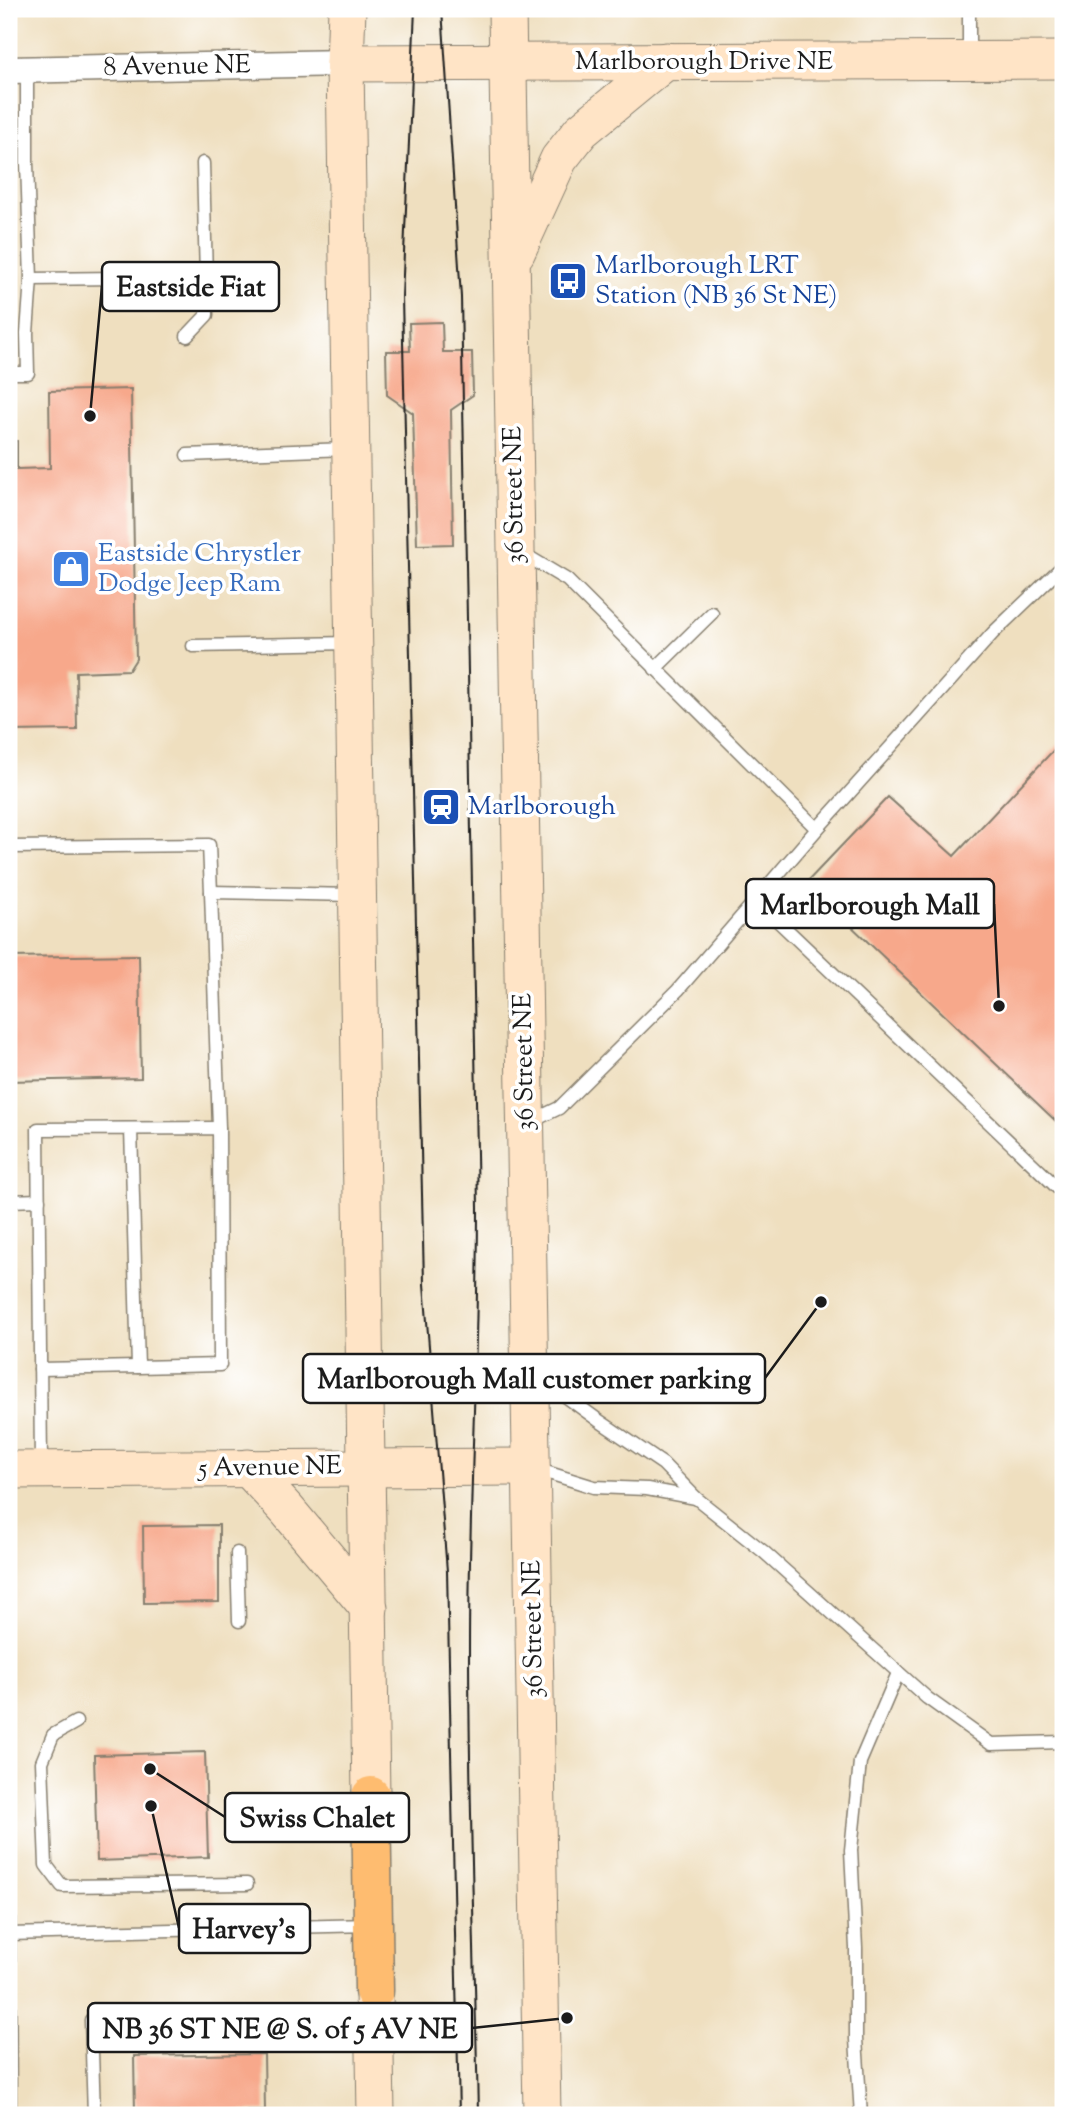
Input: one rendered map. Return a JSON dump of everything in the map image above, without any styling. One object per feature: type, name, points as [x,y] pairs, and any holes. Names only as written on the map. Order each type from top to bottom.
[{"type":"main road","points":[[347,9],[345,64],[350,449],[368,1467],[376,2115]]},
{"type":"main road","name":"36 Street NE","points":[[507,9],[542,2115]]},
{"type":"main road","name":"Marlborough Drive NE","points":[[345,64],[1063,60]]},
{"type":"main road","points":[[512,263],[559,159],[581,131],[666,61]]},
{"type":"main road","name":"5 Avenue NE","points":[[25,1470],[531,1467]]},
{"type":"main road","points":[[248,1468],[369,1608]]},
{"type":"street","name":"8 Avenue NE","points":[[18,70],[345,64]]},
{"type":"lane","points":[[969,9],[969,60]]},
{"type":"lane","points":[[9,373],[28,373],[27,333],[31,279],[27,163],[18,70]]},
{"type":"lane","points":[[187,336],[207,315],[203,163]]},
{"type":"lane","points":[[31,279],[206,277]]},
{"type":"lane","points":[[187,455],[350,449]]},
{"type":"lane","points":[[516,550],[567,580],[817,830]]},
{"type":"lane","points":[[526,1124],[559,1108],[678,990],[993,633],[1063,566]]},
{"type":"lane","points":[[655,668],[712,613]]},
{"type":"lane","points":[[193,646],[353,643]]},
{"type":"lane","points":[[9,846],[209,845],[219,1128],[220,1366],[40,1369]]},
{"type":"lane","points":[[211,892],[357,895]]},
{"type":"lane","points":[[756,900],[1063,1193]]},
{"type":"lane","points":[[25,1470],[40,1369],[38,1129],[219,1128]]},
{"type":"lane","points":[[131,1129],[138,1367]]},
{"type":"lane","points":[[9,1201],[39,1200]]},
{"type":"lane","points":[[530,1370],[597,1420],[663,1464],[696,1498],[764,1552],[927,1698],[991,1744],[1063,1742]]},
{"type":"lane","points":[[531,1467],[594,1487],[647,1489],[696,1498]]},
{"type":"lane","points":[[237,1553],[239,1621]]},
{"type":"lane","points":[[862,2115],[856,2039],[856,1948],[851,1850],[860,1762],[898,1673]]},
{"type":"lane","points":[[76,1722],[53,1735],[42,1762],[46,1865],[62,1886],[247,1884]]},
{"type":"lane","points":[[9,1901],[10,2115]]},
{"type":"lane","points":[[9,1934],[373,1925]]},
{"type":"lane","points":[[91,2020],[94,2115]]},
{"type":"building","points":[[442,322],[443,352],[472,352],[473,395],[451,410],[453,544],[417,545],[413,413],[387,395],[386,351],[410,351],[409,323]]},
{"type":"building","name":"Eastside Chrystler Dodge Jeep Ram","points":[[131,389],[136,659],[129,670],[76,672],[77,730],[9,731],[9,441],[17,441],[17,469],[50,468],[49,391]]},
{"type":"building","points":[[1063,740],[1063,1128],[806,883],[888,797],[954,856]]},
{"type":"building","points":[[139,955],[141,1078],[9,1081],[9,957]]},
{"type":"building","points":[[219,1525],[219,1602],[144,1603],[143,1526]]},
{"type":"building","points":[[205,1752],[208,1857],[97,1861],[94,1755]]},
{"type":"building","points":[[264,2054],[265,2111],[135,2113],[134,2056]]},
{"type":"building","points":[[813,2111],[814,2115],[721,2115],[721,2112]]},
{"type":"tram line","points":[[415,9],[402,297],[424,1284],[447,1571],[459,2115]]},
{"type":"tram line","points":[[442,9],[461,297],[478,1207],[469,1648],[478,2115]]},
{"type":"place","name":"Marlborough LRT Station (NB 36 St NE)","points":[[568,281]]},
{"type":"place","name":"Eastside Fiat","points":[[90,416]]},
{"type":"place","name":"Eastside Chrystler Dodge Jeep Ram","points":[[71,569]]},
{"type":"place","name":"Marlborough","points":[[441,807]]},
{"type":"place","name":"Marlborough Mall","points":[[999,1006]]},
{"type":"place","name":"Marlborough Mall customer parking","points":[[821,1302]]},
{"type":"place","name":"Swiss Chalet","points":[[150,1769]]},
{"type":"place","name":"Harvey's","points":[[151,1806]]},
{"type":"place","name":"NB 36 ST NE @ S. of 5 AV NE","points":[[567,2018]]}]
